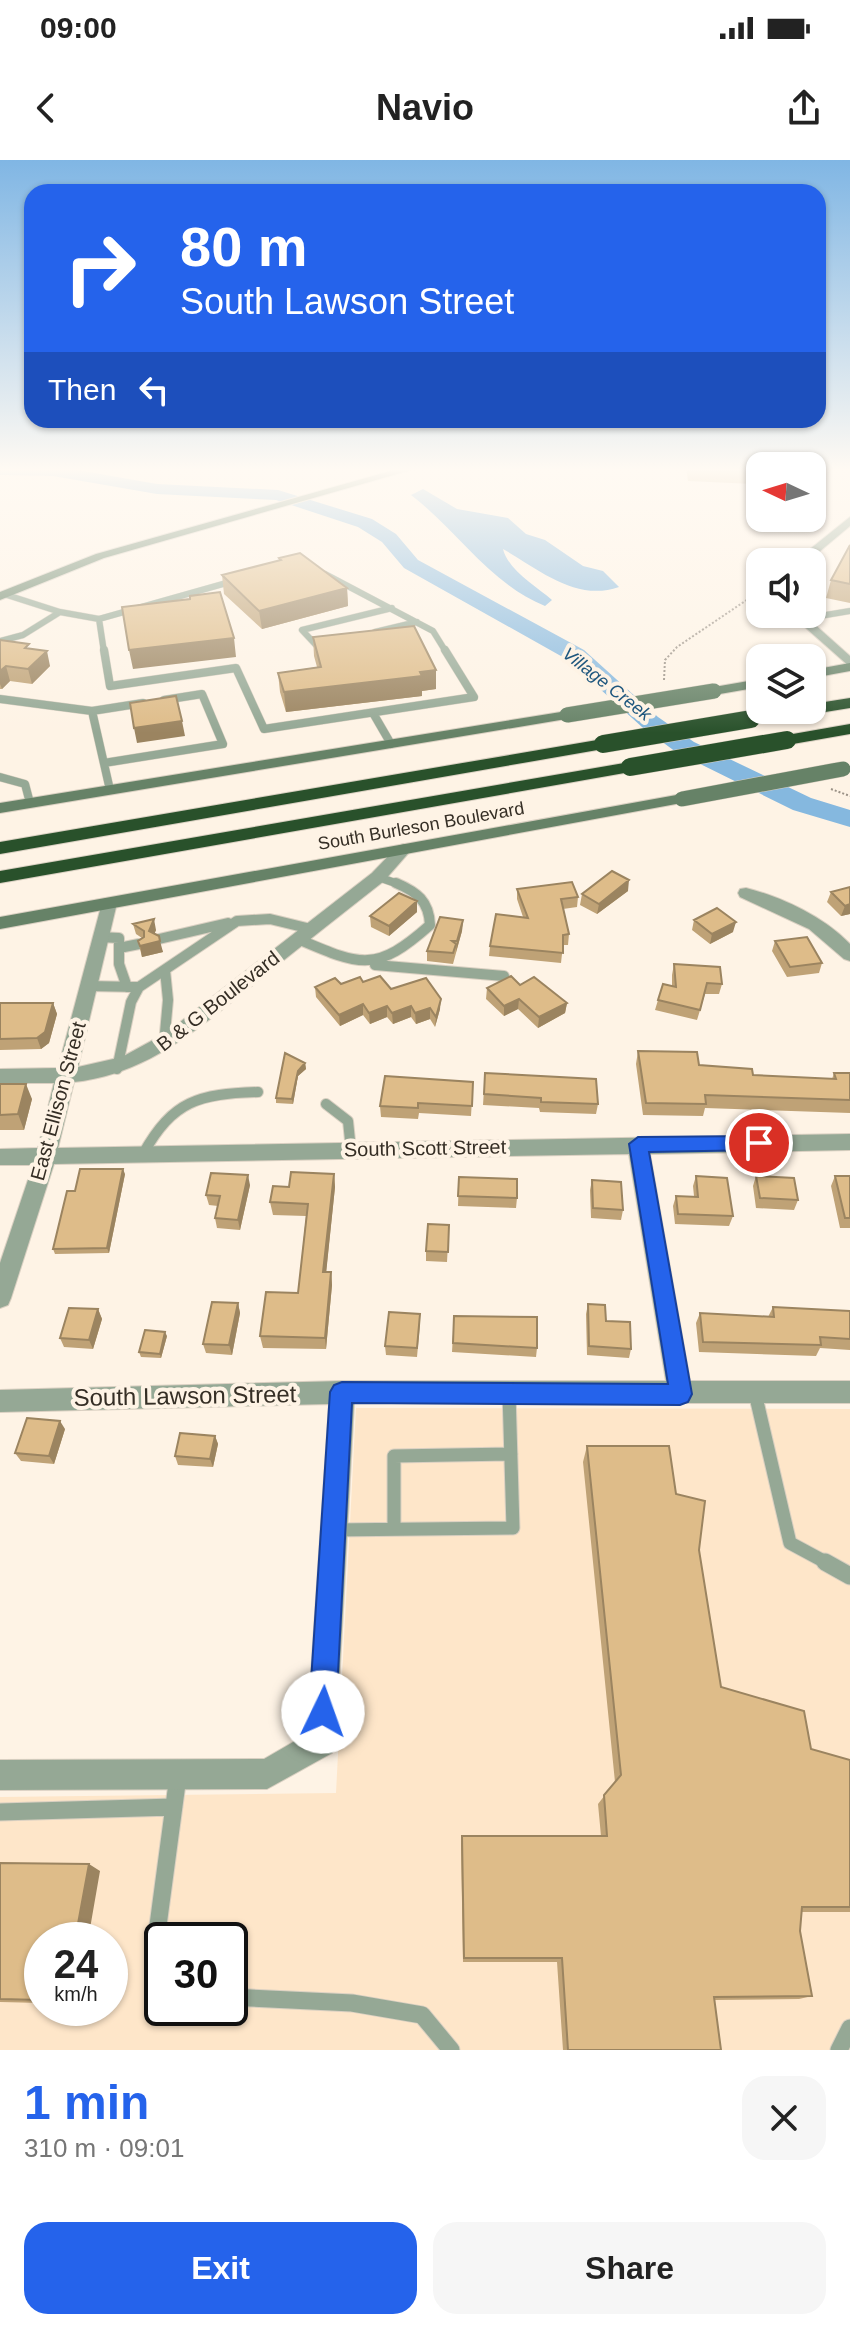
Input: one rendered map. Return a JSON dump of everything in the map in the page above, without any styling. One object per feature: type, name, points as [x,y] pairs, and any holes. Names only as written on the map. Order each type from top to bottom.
[{"type":"highway","points":[[826,707],[850,703]]},
{"type":"highway","points":[[0,848],[746,720]]},
{"type":"highway","points":[[0,877],[850,729]]},
{"type":"main road","points":[[1,596],[49,574],[99,556]]},
{"type":"main road","points":[[826,671],[850,665]]},
{"type":"main road","points":[[0,808],[746,685]]},
{"type":"main road","name":"South Burleson Boulevard","points":[[0,923],[846,768]]},
{"type":"street","points":[[811,628],[850,665]]},
{"type":"street","name":"B & G Boulevard","points":[[0,1076],[66,1075],[117,1069],[140,1060],[378,877],[404,849]]},
{"type":"street","points":[[746,893],[804,917],[840,943],[850,955]]},
{"type":"street","name":"East Ellison Street","points":[[0,1298],[6,1254],[46,1156],[109,903]]},
{"type":"street","name":"South Scott Street","points":[[0,1157],[850,1142]]},
{"type":"street","points":[[638,1144],[680,1394]]},
{"type":"street","points":[[0,1775],[267,1774],[321,1742],[342,1392]]},
{"type":"street","name":"South Lawson Street","points":[[0,1401],[342,1392],[850,1392]]},
{"type":"lane","points":[[99,619],[110,686],[236,668],[264,729],[474,697],[433,631],[314,568]]},
{"type":"lane","points":[[1,596],[99,619],[248,577]]},
{"type":"lane","points":[[330,642],[316,645],[302,630],[392,608]]},
{"type":"lane","points":[[826,614],[850,611]]},
{"type":"lane","points":[[0,641],[23,635],[60,612]]},
{"type":"lane","points":[[359,635],[417,622]]},
{"type":"lane","points":[[0,699],[92,711],[202,694],[223,744],[104,763]]},
{"type":"lane","points":[[92,711],[110,790]]},
{"type":"lane","points":[[373,713],[391,744]]},
{"type":"lane","points":[[0,777],[25,784],[30,803]]},
{"type":"lane","points":[[363,963],[383,960],[403,950],[430,925],[431,909],[422,896],[378,877]]},
{"type":"lane","points":[[159,939],[237,921],[270,919],[305,934],[339,957],[363,963],[422,971],[504,976]]},
{"type":"lane","points":[[87,986],[133,987],[165,970],[237,921]]},
{"type":"lane","points":[[100,937],[119,938],[119,964],[133,987],[117,1069]]},
{"type":"lane","points":[[119,948],[139,944]]},
{"type":"lane","points":[[164,1044],[168,1000],[165,970]]},
{"type":"lane","points":[[143,1154],[162,1120],[193,1099],[204,1094],[258,1092]]},
{"type":"lane","points":[[326,1104],[348,1121],[351,1150]]},
{"type":"lane","points":[[333,1530],[513,1528],[509,1393]]},
{"type":"lane","points":[[755,1393],[790,1543],[850,1576]]},
{"type":"lane","points":[[394,1529],[394,1456],[511,1454]]},
{"type":"lane","points":[[159,1922],[179,1774]]},
{"type":"lane","points":[[0,1812],[174,1807]]},
{"type":"lane","points":[[248,1998],[352,2003],[422,2015],[451,2050]]},
{"type":"lane","points":[[839,2050],[850,2028]]},
{"type":"shaded area","points":[[356,1408],[850,1409],[850,2050],[0,2050],[0,1797],[336,1793]]},
{"type":"water","points":[[477,556],[506,556],[516,571],[552,600],[545,606],[507,584]]},
{"type":"water","points":[[515,556],[569,556],[583,566],[603,571],[619,587],[603,591],[588,590],[559,582]]},
{"type":"building","points":[[304,556],[347,588],[259,611],[222,575],[281,560],[279,558]]},
{"type":"building","points":[[844,556],[850,556],[850,584],[831,580]]},
{"type":"building","points":[[220,592],[234,638],[129,650],[122,607]]},
{"type":"building","points":[[414,626],[436,670],[420,672],[422,676],[284,692],[278,673],[321,667],[313,637]]},
{"type":"building","points":[[0,640],[29,644],[25,648],[47,651],[28,669],[6,666],[0,671]]},
{"type":"building","points":[[176,696],[182,721],[134,728],[130,703]]},
{"type":"building","points":[[612,871],[629,880],[599,904],[582,894]]},
{"type":"building","points":[[572,882],[578,897],[561,899],[569,934],[563,935],[563,953],[490,946],[496,914],[528,918],[517,889]]},
{"type":"building","points":[[850,887],[850,904],[845,906],[831,892]]},
{"type":"building","points":[[399,893],[417,901],[389,926],[370,916]]},
{"type":"building","points":[[717,908],[736,922],[712,934],[694,920]]},
{"type":"building","points":[[440,917],[463,920],[457,941],[452,941],[456,944],[453,953],[427,951]]},
{"type":"building","points":[[154,919],[149,931],[159,936],[160,941],[140,946],[138,941],[144,937],[144,931],[133,924]]},
{"type":"building","points":[[807,937],[822,963],[790,967],[775,941]]},
{"type":"building","points":[[674,964],[720,967],[722,984],[707,983],[700,1010],[658,1000],[663,984],[676,987]]},
{"type":"building","points":[[380,976],[391,989],[426,978],[441,999],[436,1017],[430,1008],[415,1013],[411,1006],[392,1013],[387,1006],[369,1013],[363,1004],[339,1015],[315,987],[335,978],[341,984],[360,977],[363,982]]},
{"type":"building","points":[[511,976],[520,985],[534,977],[567,1003],[539,1017],[519,999],[504,1006],[487,988]]},
{"type":"building","points":[[0,1003],[53,1003],[45,1032],[37,1038],[0,1039]]},
{"type":"building","points":[[638,1051],[697,1052],[699,1065],[752,1069],[753,1075],[836,1079],[834,1073],[850,1073],[850,1100],[705,1095],[706,1104],[646,1103]]},
{"type":"building","points":[[285,1053],[305,1063],[298,1071],[292,1099],[276,1098]]},
{"type":"building","points":[[485,1073],[596,1079],[598,1104],[541,1102],[541,1098],[484,1094]]},
{"type":"building","points":[[385,1076],[473,1082],[472,1106],[418,1103],[418,1108],[380,1106]]},
{"type":"building","points":[[0,1084],[26,1084],[18,1114],[0,1115]]},
{"type":"building","points":[[80,1169],[123,1169],[107,1248],[53,1249],[67,1191],[75,1191]]},
{"type":"building","points":[[291,1172],[334,1174],[323,1272],[331,1272],[325,1338],[260,1336],[266,1292],[298,1293],[308,1204],[270,1202],[273,1186],[289,1187]]},
{"type":"building","points":[[211,1173],[248,1175],[238,1220],[215,1218],[220,1196],[206,1195]]},
{"type":"building","points":[[696,1176],[727,1178],[733,1216],[678,1214],[676,1196],[698,1197]]},
{"type":"building","points":[[756,1176],[794,1178],[798,1200],[760,1198]]},
{"type":"building","points":[[835,1176],[850,1176],[850,1218],[845,1218]]},
{"type":"building","points":[[459,1177],[517,1179],[517,1198],[458,1196]]},
{"type":"building","points":[[592,1180],[621,1182],[623,1210],[593,1208]]},
{"type":"building","points":[[428,1224],[449,1225],[448,1252],[426,1251]]},
{"type":"building","points":[[212,1302],[238,1303],[229,1345],[203,1344]]},
{"type":"building","points":[[588,1304],[605,1305],[606,1321],[630,1322],[631,1349],[589,1346]]},
{"type":"building","points":[[773,1307],[850,1311],[850,1339],[820,1337],[821,1345],[703,1342],[700,1313],[774,1317]]},
{"type":"building","points":[[69,1308],[98,1309],[89,1340],[60,1338]]},
{"type":"building","points":[[389,1312],[420,1314],[417,1348],[385,1346]]},
{"type":"building","points":[[454,1316],[537,1317],[537,1348],[453,1343]]},
{"type":"building","points":[[145,1330],[165,1332],[160,1354],[139,1352]]},
{"type":"building","points":[[27,1418],[60,1421],[49,1456],[15,1453]]},
{"type":"building","points":[[180,1433],[215,1436],[210,1459],[175,1456]]},
{"type":"building","points":[[587,1446],[669,1446],[676,1494],[705,1501],[699,1550],[721,1687],[804,1711],[811,1749],[850,1760],[850,1907],[802,1907],[800,1931],[812,1996],[714,1997],[721,2050],[568,2050],[562,1958],[464,1958],[462,1836],[607,1836],[604,1795],[621,1775]]},
{"type":"building","points":[[0,1863],[89,1864],[78,1922],[24,1922],[24,2000],[0,1999]]},
{"type":"waterway","name":"Village Creek","points":[[404,556],[411,564],[576,655],[650,722],[685,747],[802,804],[850,819]]},
{"type":"route","points":[[323,1712],[342,1392],[680,1394],[638,1144],[759,1143]]}]
